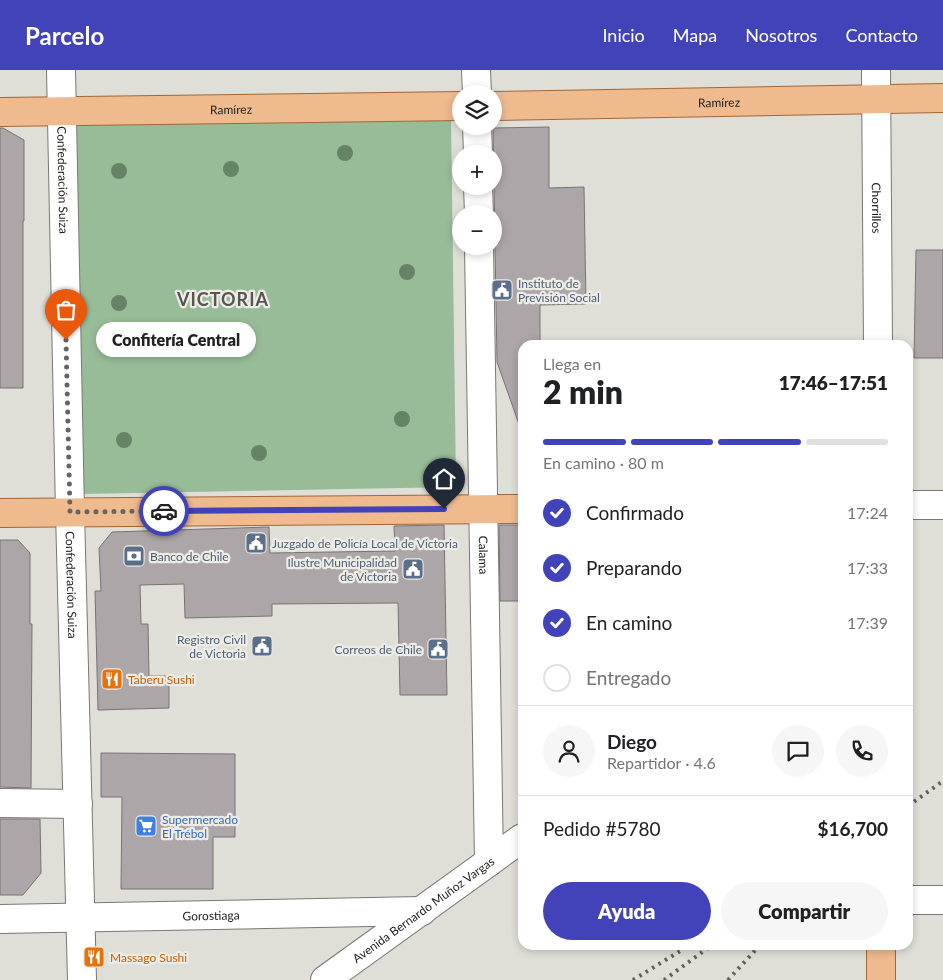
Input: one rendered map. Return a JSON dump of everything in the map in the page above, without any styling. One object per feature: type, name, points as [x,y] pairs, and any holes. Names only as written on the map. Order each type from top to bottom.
[{"type":"main road","name":"Ramírez","points":[[502,106],[943,98]]},
{"type":"main road","name":"Ramírez","points":[[0,112],[452,106]]},
{"type":"main road","points":[[0,514],[518,509]]},
{"type":"main road","points":[[881,950],[881,980]]},
{"type":"street","name":"Confederación Suiza","points":[[61,70],[82,980]]},
{"type":"street","points":[[476,70],[476,85]]},
{"type":"street","name":"Chorrillos","points":[[876,70],[878,340]]},
{"type":"street","name":"Calama","points":[[479,255],[489,862]]},
{"type":"street","points":[[913,505],[943,505]]},
{"type":"street","points":[[0,803],[78,804]]},
{"type":"street","name":"Avenida Bernardo Muñoz Vargas","points":[[325,980],[518,841]]},
{"type":"street","points":[[913,900],[943,900]]},
{"type":"street","name":"Gorostiaga","points":[[0,920],[422,911]]},
{"type":"green space","points":[[451,116],[456,487],[83,494],[71,124]]},
{"type":"building","points":[[549,127],[549,188],[584,187],[586,304],[540,305],[540,340],[518,340],[518,421],[497,362],[495,255],[502,255],[502,205],[494,205],[494,195],[502,195],[502,145],[493,145],[493,135],[502,135],[502,128]]},
{"type":"building","points":[[0,128],[24,140],[23,388],[0,388]]},
{"type":"building","points":[[916,250],[943,250],[943,358],[914,358]]},
{"type":"building","points":[[444,525],[447,695],[400,695],[398,603],[272,604],[272,616],[185,618],[184,584],[140,585],[141,624],[148,624],[149,676],[169,676],[169,708],[98,710],[95,591],[101,591],[99,548],[112,532],[269,527],[270,553],[395,551],[394,526]]},
{"type":"building","points":[[499,525],[518,525],[518,601],[500,601]]},
{"type":"building","points":[[0,540],[18,540],[30,553],[30,624],[32,624],[31,788],[0,787]]},
{"type":"building","points":[[101,753],[235,754],[235,837],[213,837],[213,889],[121,889],[122,797],[101,797]]},
{"type":"building","points":[[0,819],[40,819],[41,873],[23,895],[0,895]]},
{"type":"railway","points":[[913,802],[943,781]]},
{"type":"railway","points":[[633,980],[682,950]]},
{"type":"railway","points":[[664,980],[705,950]]},
{"type":"railway","points":[[728,980],[755,950]]},
{"type":"way so far","points":[[66,340],[70,512],[164,511]]},
{"type":"place","name":"Instituto de Previsión Social","points":[[502,290]]},
{"type":"place","name":"Confitería Central","points":[[66,340]]},
{"type":"place","name":"Juzgado de Policía Local de Victoria","points":[[256,543]]},
{"type":"place","name":"Banco de Chile","points":[[134,556]]},
{"type":"place","name":"Ilustre Municipalidad de Victoria","points":[[413,569]]},
{"type":"place","name":"Registro Civil de Victoria","points":[[262,646]]},
{"type":"place","name":"Correos de Chile","points":[[438,649]]},
{"type":"place","name":"Taberu Sushi","points":[[112,679]]},
{"type":"place","name":"Supermercado El Trébol","points":[[146,826]]},
{"type":"place","name":"Massago Sushi","points":[[94,957]]},
{"type":"district","name":"VICTORIA","points":[[223,299]]},
{"type":"route","points":[[164,511],[444,509]]}]
